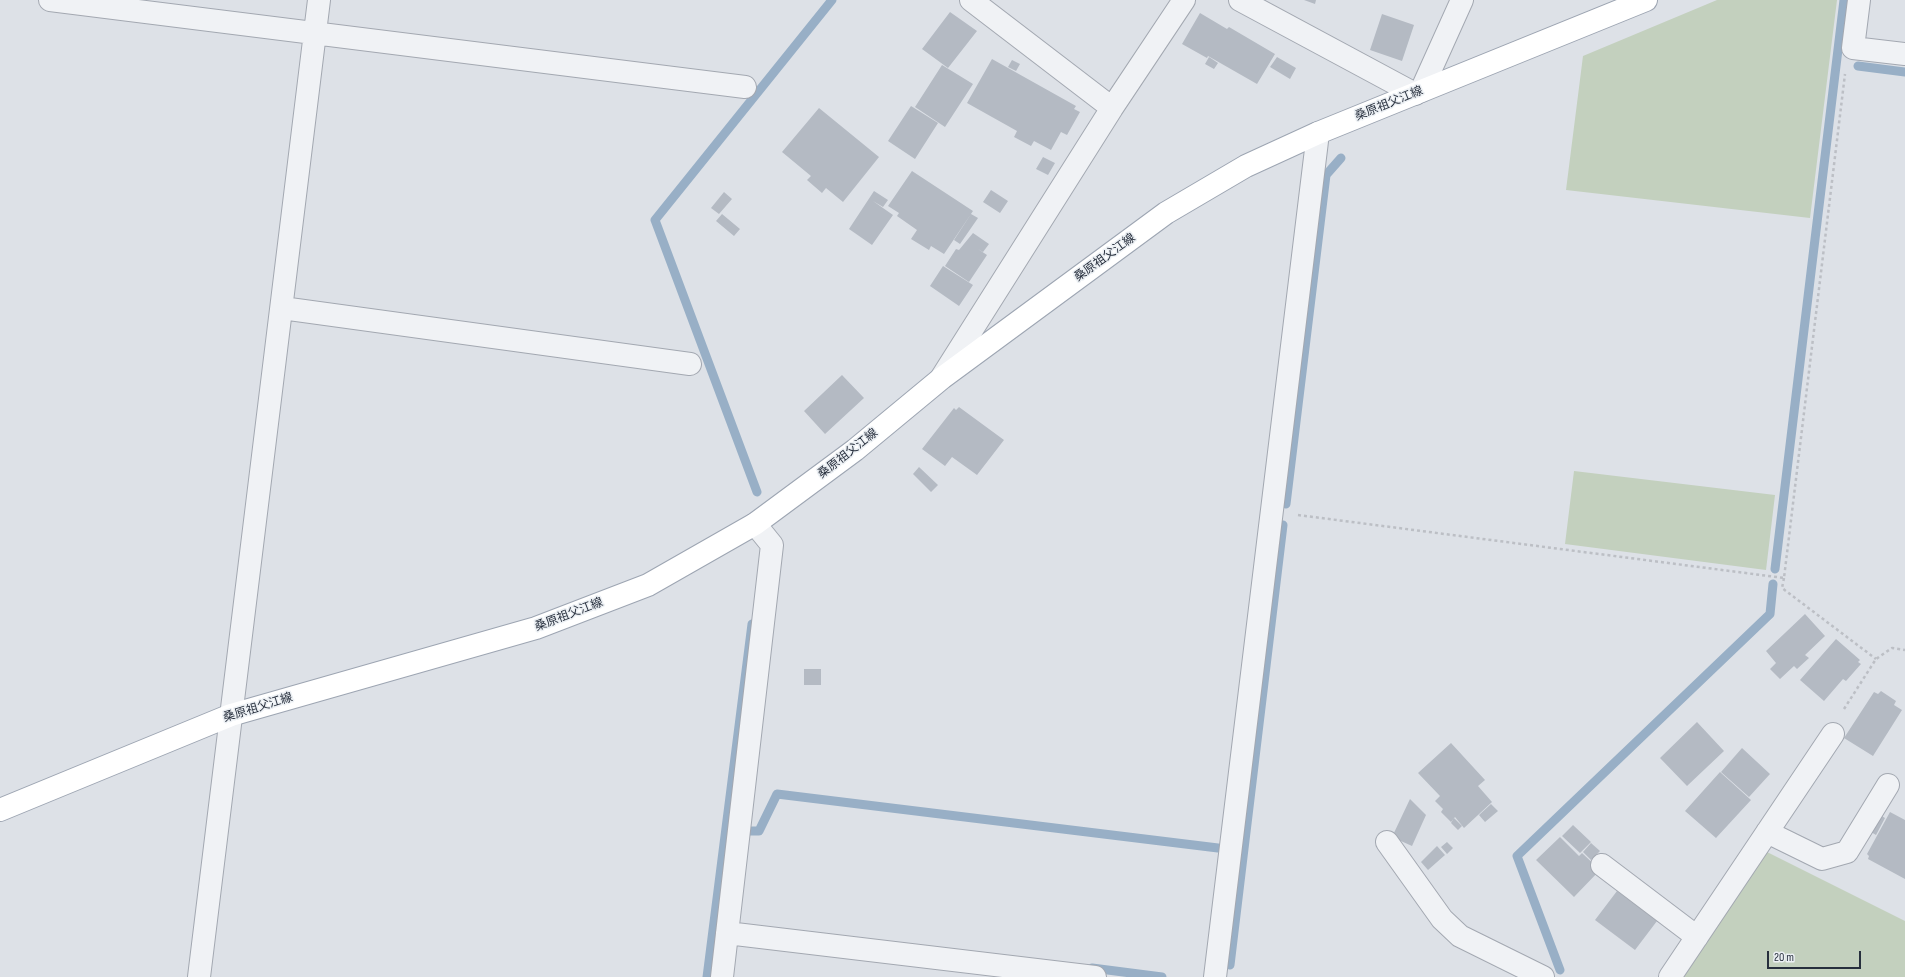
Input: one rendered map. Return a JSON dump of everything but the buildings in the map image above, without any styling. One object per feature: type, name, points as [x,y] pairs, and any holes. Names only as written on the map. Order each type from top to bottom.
[{"type":"main road","name":"桑原祖父江線","points":[[0,810],[231,715],[536,628],[648,585],[755,524],[855,450],[942,378],[1166,213],[1246,166],[1318,133],[1646,0]]},
{"type":"street","points":[[50,0],[745,88]]},
{"type":"street","points":[[199,977],[319,0]]},
{"type":"street","points":[[971,0],[1112,108]]},
{"type":"street","points":[[942,378],[1112,108],[1184,0]]},
{"type":"street","points":[[1240,0],[1418,92],[1462,0]]},
{"type":"street","points":[[1859,0],[1852,48],[1905,54]]},
{"type":"street","points":[[1215,977],[1318,133]]},
{"type":"street","points":[[282,308],[690,364]]},
{"type":"street","points":[[722,977],[772,545],[755,524]]},
{"type":"street","points":[[1670,977],[1833,734]]},
{"type":"street","points":[[1767,832],[1822,859],[1847,852],[1888,785]]},
{"type":"street","points":[[1388,842],[1442,919],[1460,936],[1543,977]]},
{"type":"street","points":[[1602,865],[1697,937]]},
{"type":"street","points":[[727,933],[1095,977]]},
{"type":"path","points":[[1852,48],[1848,55],[1782,588],[1876,659]]},
{"type":"path","points":[[1272,512],[1784,578]]},
{"type":"path","points":[[1833,734],[1834,724],[1876,659],[1892,648],[1905,650]]},
{"type":"green space","points":[[1717,0],[1837,0],[1810,218],[1566,190],[1583,56]]},
{"type":"green space","points":[[1574,471],[1775,495],[1766,570],[1565,544]]},
{"type":"green space","points":[[1767,852],[1905,921],[1905,977],[1680,977]]},
{"type":"waterway","points":[[757,492],[655,220],[832,0]]},
{"type":"waterway","points":[[1775,569],[1844,0]]},
{"type":"waterway","points":[[1858,66],[1905,72]]},
{"type":"waterway","points":[[1286,504],[1326,175],[1341,158]]},
{"type":"waterway","points":[[1230,965],[1283,525]]},
{"type":"waterway","points":[[1560,970],[1517,856],[1770,614],[1773,584]]},
{"type":"waterway","points":[[707,977],[752,624]]},
{"type":"waterway","points":[[748,831],[759,831],[777,794],[1218,848]]},
{"type":"waterway","points":[[1092,968],[1162,977]]}]
